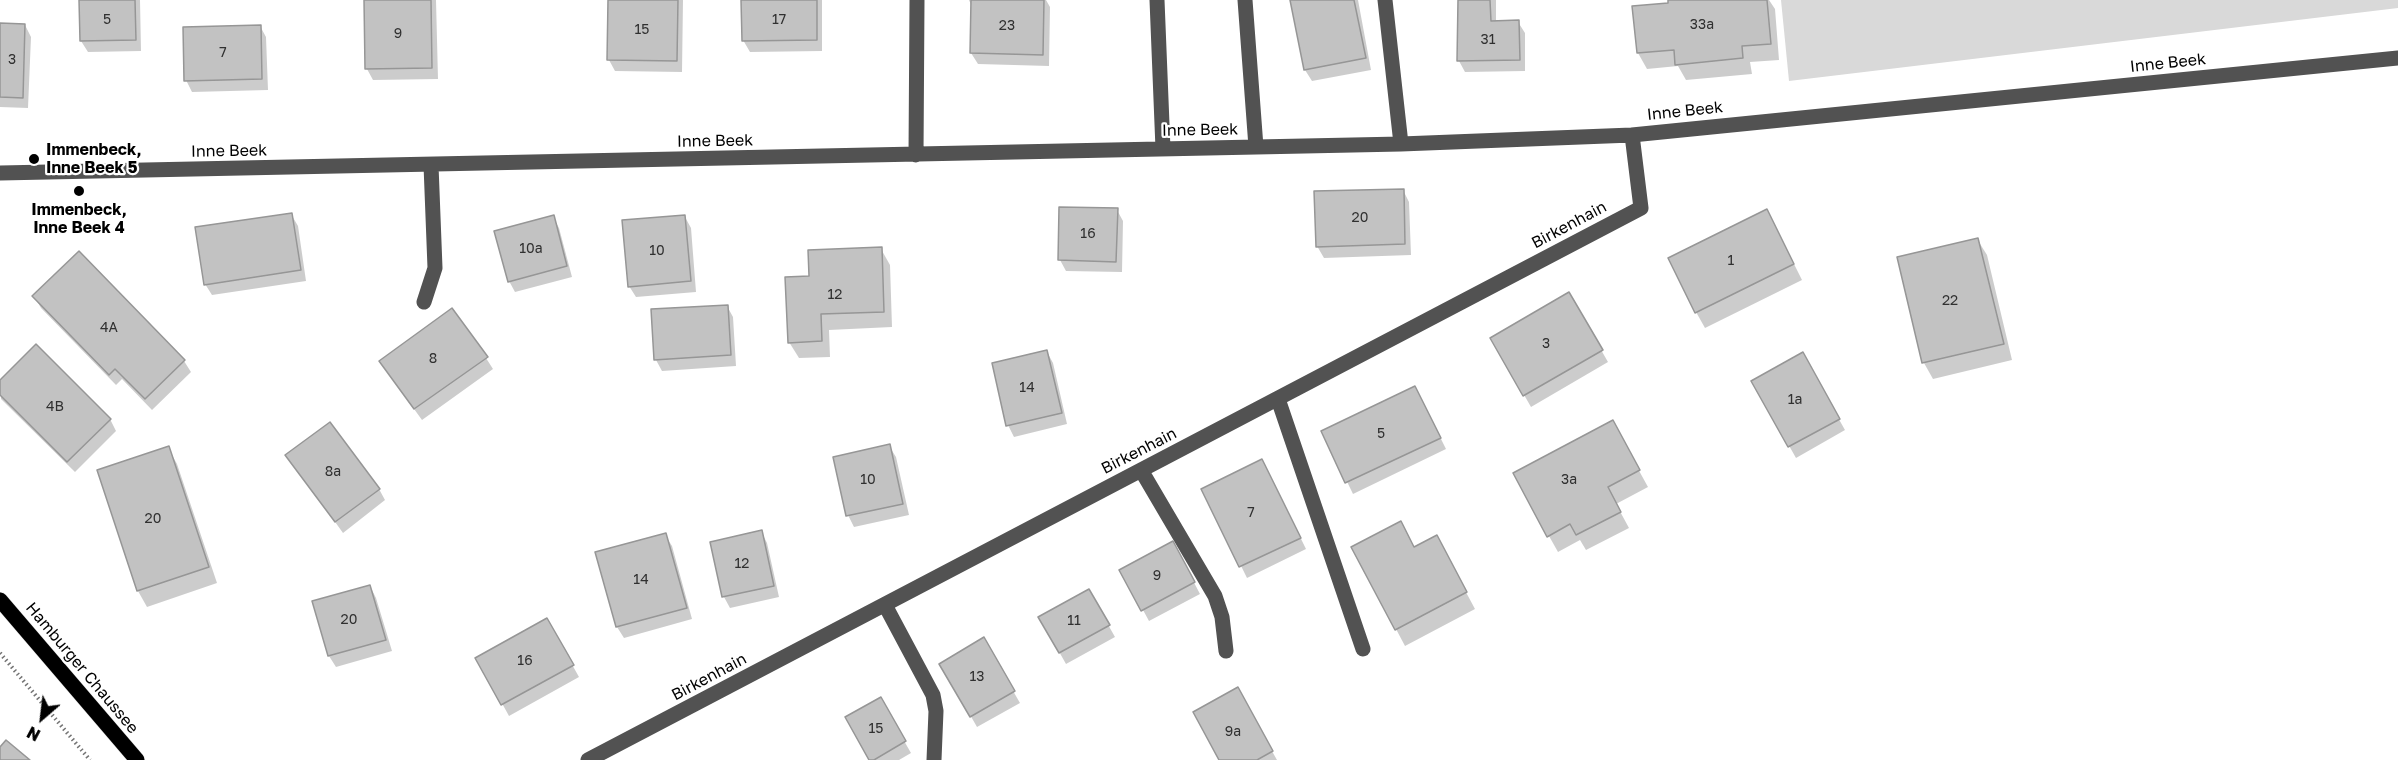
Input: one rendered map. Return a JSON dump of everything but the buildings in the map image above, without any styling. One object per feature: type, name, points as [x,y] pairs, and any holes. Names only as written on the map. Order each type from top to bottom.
[{"type":"main road","name":"Hamburger Chaussee","points":[[0,600],[137,760]]},
{"type":"street","points":[[916,155],[917,0]]},
{"type":"street","points":[[1157,0],[1163,149]]},
{"type":"street","points":[[1245,0],[1256,147]]},
{"type":"street","points":[[1385,0],[1401,144]]},
{"type":"street","name":"Inne Beek","points":[[0,173],[1401,144],[1632,135],[2398,58]]},
{"type":"street","name":"Birkenhain","points":[[588,760],[1641,208],[1632,135]]},
{"type":"street","points":[[424,302],[435,268],[431,165]]},
{"type":"street","points":[[1278,399],[1363,649]]},
{"type":"street","points":[[1141,470],[1215,596],[1226,651]]},
{"type":"street","points":[[885,604],[933,695],[936,711],[934,760]]},
{"type":"path","points":[[0,653],[90,760]]},
{"type":"shaded area","points":[[1781,0],[2398,0],[2398,8],[1789,81]]},
{"type":"place","name":"Immenbeck, Inne Beek 5","points":[[34,159]]},
{"type":"place","name":"Immenbeck, Inne Beek 4","points":[[79,191]]}]
